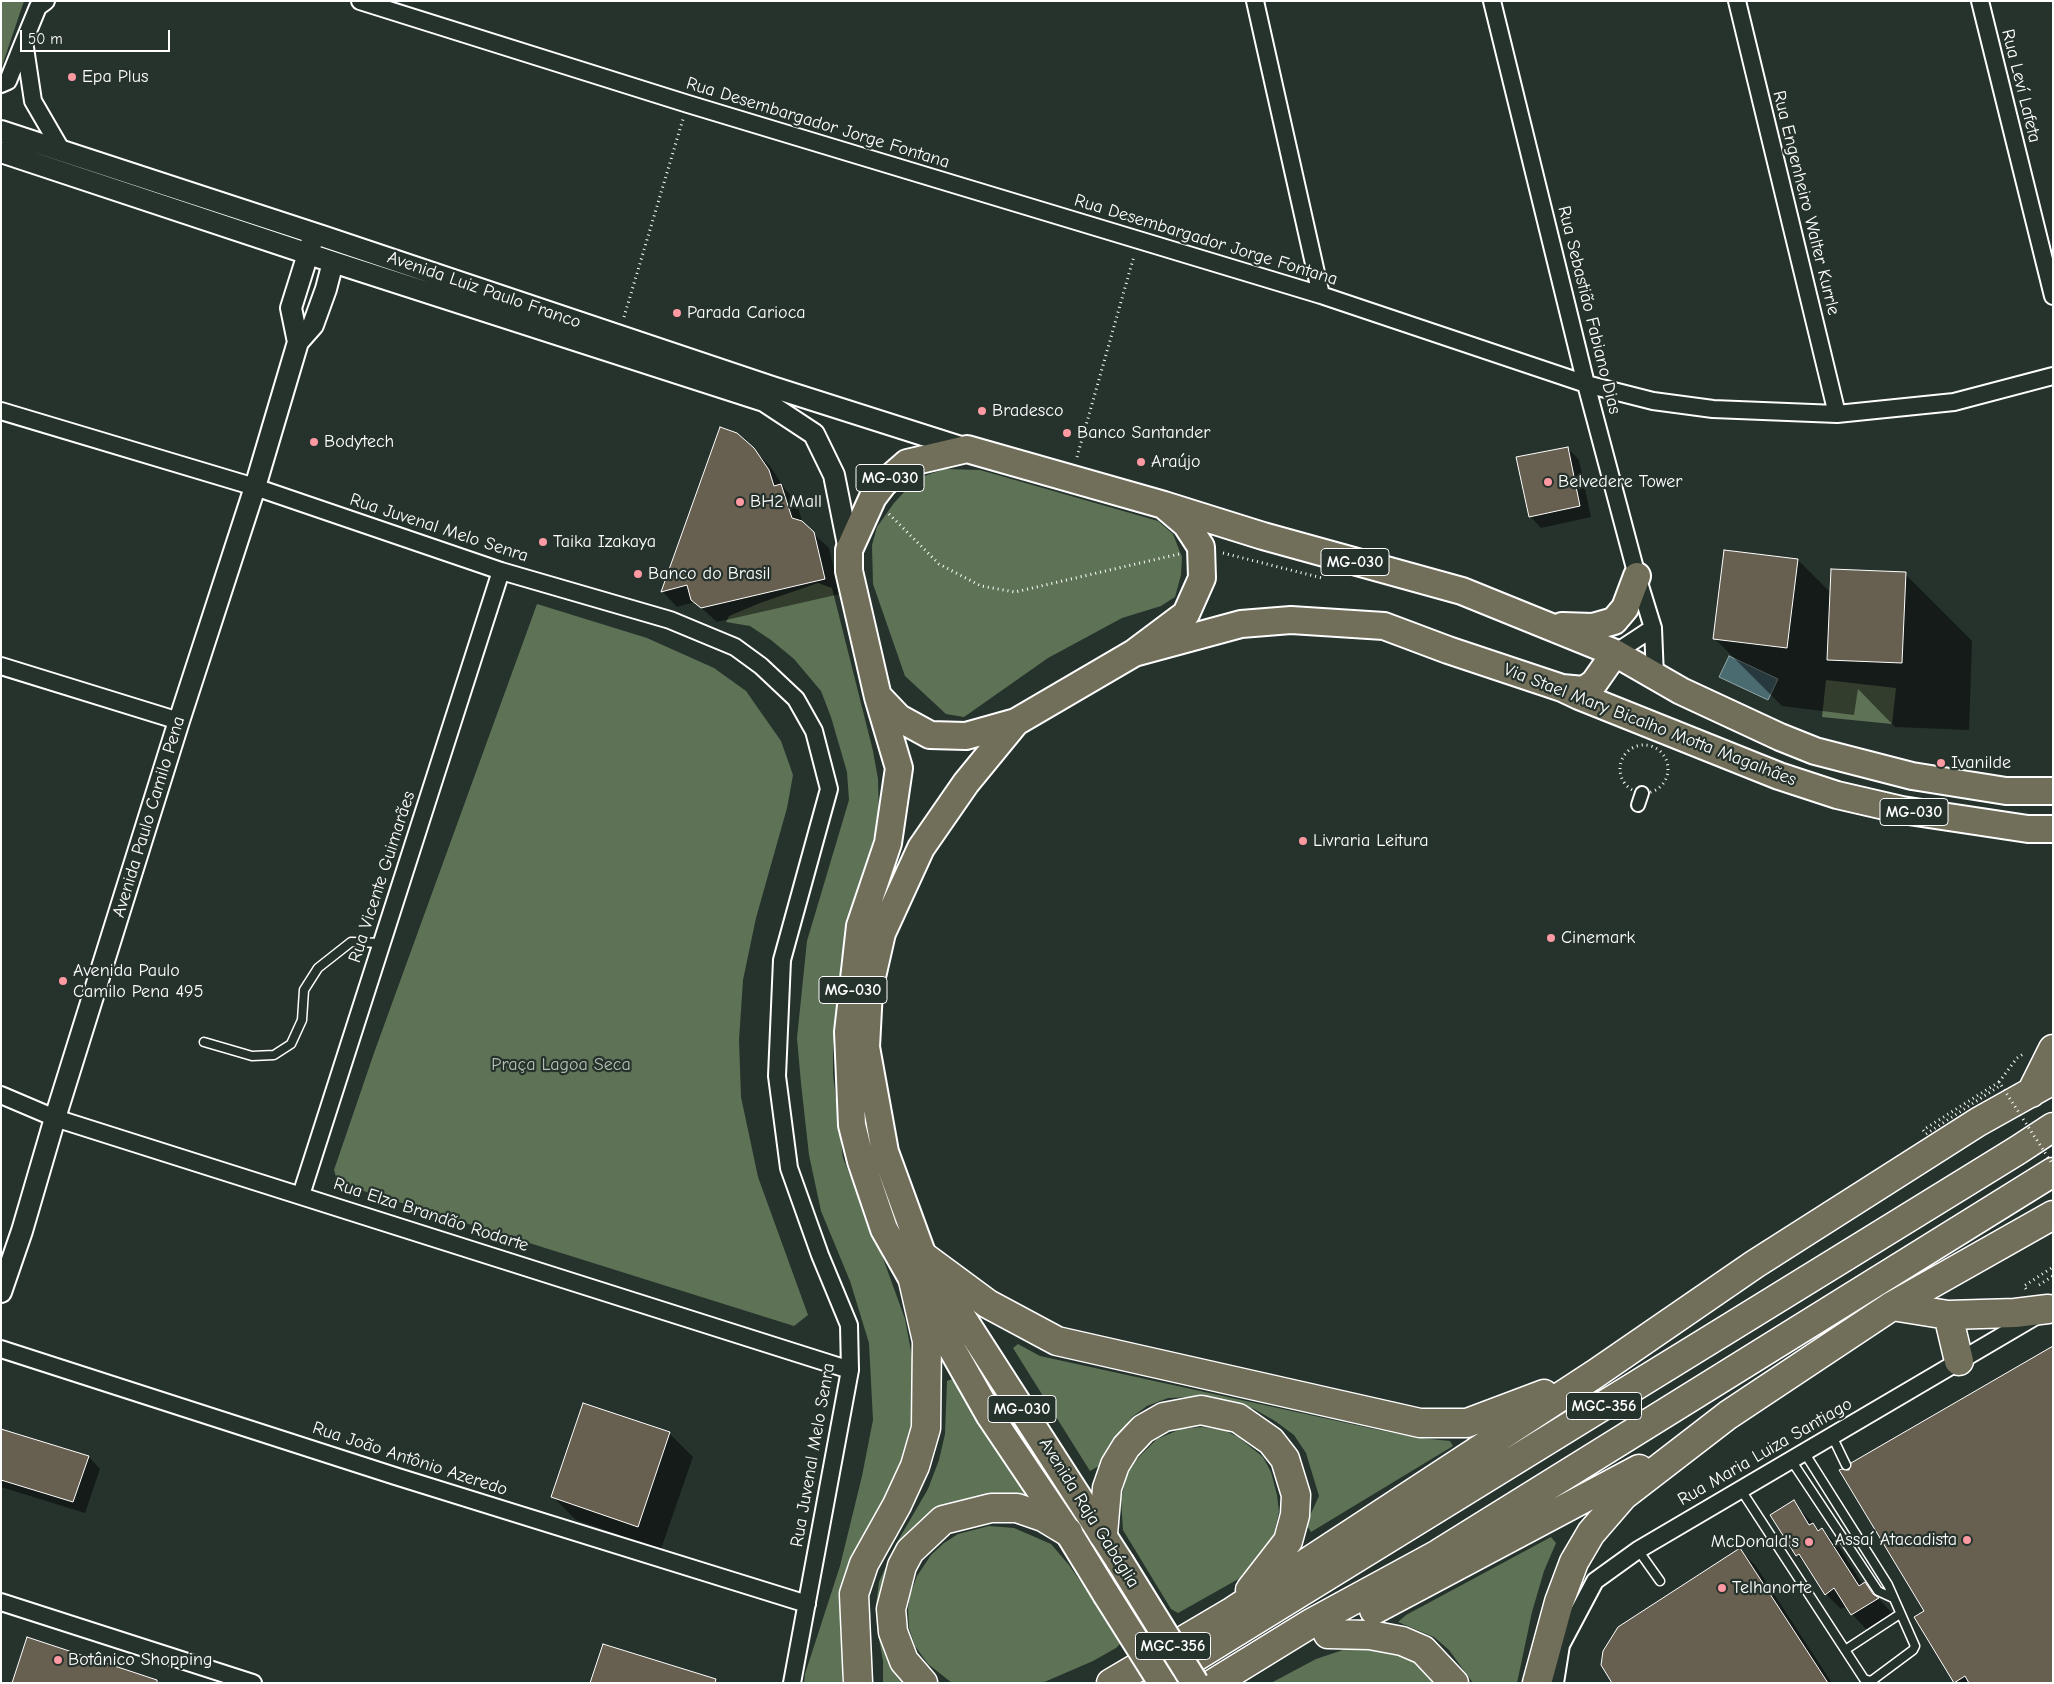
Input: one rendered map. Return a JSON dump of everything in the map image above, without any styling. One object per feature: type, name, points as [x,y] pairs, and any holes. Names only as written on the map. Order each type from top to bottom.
[{"type":"highway","name":"MG-030","points":[[878,697],[849,571],[849,550],[873,497],[883,484],[907,463],[967,449],[1164,504]]},
{"type":"highway","points":[[1134,652],[1186,614],[1202,578],[1202,547],[1186,524],[1164,504]]},
{"type":"highway","name":"Via Stael Mary Bicalho Motta Magalhães","points":[[1164,504],[1272,538],[1462,591],[1615,653],[1681,691],[1762,729],[1815,751],[1922,777],[2006,791],[2053,791]]},
{"type":"highway","points":[[1545,624],[1593,628],[1614,621],[1625,608],[1636,576]]},
{"type":"highway","name":"Via Stael Mary Bicalho Motta Magalhães","points":[[1134,652],[1241,624],[1291,620],[1384,626],[1448,650],[1562,688],[1779,776],[1837,795],[1902,810],[2028,830],[2053,828]]},
{"type":"highway","name":"MG-030","points":[[1016,722],[1134,652]]},
{"type":"highway","points":[[1562,688],[1584,690],[1594,683],[1615,653]]},
{"type":"highway","points":[[878,697],[899,718],[930,735],[966,736],[1016,722]]},
{"type":"highway","name":"Avenida Raja Gabáglia","points":[[878,697],[899,768],[888,843],[860,926],[848,1032],[852,1126],[861,1161],[884,1229],[918,1268],[1104,1534],[1195,1683]]},
{"type":"highway","name":"Avenida Raja Gabáglia","points":[[1016,722],[966,784],[921,848],[882,933],[868,990],[866,1047],[884,1152],[918,1268],[990,1416],[1068,1532],[1162,1683]]},
{"type":"highway","points":[[2042,1086],[2053,1049]]},
{"type":"highway","name":"MGC-356","points":[[1111,1682],[1233,1611],[1595,1374],[1755,1264],[1978,1122],[2042,1086]]},
{"type":"highway","name":"MGC-356","points":[[1155,1683],[2002,1161],[2053,1127]]},
{"type":"highway","name":"MGC-356","points":[[1214,1683],[1312,1622],[1438,1554],[2053,1172]]},
{"type":"highway","points":[[1537,1683],[1559,1602],[1574,1562],[1591,1533],[1623,1496],[1695,1439],[1892,1306],[2053,1215]]},
{"type":"highway","points":[[918,1268],[1057,1341],[1420,1423],[1467,1423],[1595,1374]]},
{"type":"highway","points":[[858,1683],[854,1594],[864,1564],[897,1505],[915,1466],[926,1428],[927,1341],[918,1268]]},
{"type":"highway","points":[[1892,1306],[1948,1314],[2015,1313],[2041,1298]]},
{"type":"highway","points":[[1948,1314],[1959,1361]]},
{"type":"highway","points":[[1104,1534],[1107,1488],[1116,1465],[1126,1447],[1144,1430],[1164,1418],[1202,1410],[1238,1418],[1272,1441],[1286,1459],[1296,1494],[1295,1515],[1288,1541],[1233,1611]]},
{"type":"highway","points":[[1246,1683],[1328,1634],[1695,1439]]},
{"type":"highway","points":[[923,1683],[904,1661],[892,1632],[891,1609],[902,1566],[910,1551],[944,1520],[991,1508],[1017,1508],[1043,1517],[1068,1532]]},
{"type":"highway","points":[[1328,1634],[1370,1635],[1402,1641],[1423,1650],[1454,1683]]},
{"type":"street","name":"Rua Desembargador Jorge Fontana","points":[[360,1],[688,104],[1138,241],[1321,294],[1586,384],[1653,401],[1713,409],[1837,414],[1954,402],[2053,376]]},
{"type":"street","points":[[1255,1],[1321,294]]},
{"type":"street","name":"Rua Sebastião Fabiano Dias","points":[[1492,1],[1586,384],[1636,576],[1653,628],[1655,676]]},
{"type":"street","name":"Rua Engenheiro Walter Kurrle","points":[[1737,1],[1837,414]]},
{"type":"street","name":"Rua Leví Lafeta","points":[[1980,1],[2053,296]]},
{"type":"street","points":[[1,84],[8,81],[41,3]]},
{"type":"street","points":[[24,41],[33,101],[62,151]]},
{"type":"street","name":"Avenida Luiz Paulo Franco","points":[[1,131],[326,237],[772,387],[967,449]]},
{"type":"street","points":[[1,142],[8,155]]},
{"type":"street","name":"Avenida Luiz Paulo Franco","points":[[8,155],[764,401],[814,434],[834,475],[849,550]]},
{"type":"street","name":"Avenida Paulo Camilo Pena","points":[[298,342],[291,308],[312,241],[326,237]]},
{"type":"street","name":"Avenida Paulo Camilo Pena","points":[[1,1292],[22,1231],[54,1118],[179,721],[255,487],[298,342],[313,325],[333,262]]},
{"type":"street","name":"Rua Juvenal Melo Senra","points":[[1,411],[255,487],[501,571],[670,620],[736,646],[761,666],[796,699],[814,731],[829,789],[782,960],[776,1076],[789,1168],[820,1255],[849,1325],[850,1370],[792,1683]]},
{"type":"street","name":"Rua Vicente Guimarães","points":[[301,1195],[501,571]]},
{"type":"street","points":[[1615,653],[1653,628]]},
{"type":"street","points":[[1,666],[179,721]]},
{"type":"street","name":"Rua Elza Brandão Rodarte","points":[[1,1095],[54,1118],[850,1370]]},
{"type":"street","name":"Rua Maria Luiza Santiago","points":[[1555,1683],[1560,1645],[1595,1581],[1638,1550],[1959,1361],[2041,1298]]},
{"type":"street","name":"Rua João Antônio Azeredo","points":[[1,1349],[395,1476],[807,1604]]},
{"type":"street","points":[[1,1602],[253,1683]]},
{"type":"lane","points":[[204,1042],[252,1056],[274,1055],[291,1044],[302,1020],[304,990],[318,968],[351,942],[382,943]]},
{"type":"lane","points":[[1832,1436],[1846,1465]]},
{"type":"lane","points":[[1798,1456],[1878,1591],[1893,1598]]},
{"type":"lane","points":[[1741,1490],[1864,1680],[1870,1681],[1874,1679],[1913,1650],[1915,1646],[1888,1585],[1798,1456]]},
{"type":"lane","points":[[1638,1550],[1660,1581]]},
{"type":"lane","points":[[1845,1650],[1900,1614]]},
{"type":"path","points":[[618,336],[688,104]]},
{"type":"path","points":[[1071,479],[1138,241]]},
{"type":"path","points":[[873,497],[938,564],[981,586],[1015,592],[1168,557],[1202,547],[1322,578]]},
{"type":"path","points":[[1649,745],[1656,747],[1666,758],[1668,772],[1662,785],[1640,799],[1623,780],[1620,765],[1623,757],[1634,747],[1649,745]]},
{"type":"path","points":[[1999,1082],[1923,1130],[1926,1134],[2001,1085],[2053,1165]]},
{"type":"path","points":[[2053,1267],[2024,1286],[2041,1298],[2053,1276]]},
{"type":"green space","points":[[1,1],[24,1],[1,69]]},
{"type":"green space","points":[[945,469],[980,470],[1158,521],[1173,534],[1182,557],[1181,575],[1175,597],[1161,606],[1122,618],[1048,658],[964,717],[946,714],[905,676],[873,584],[872,545],[877,527],[906,490],[924,476]]},
{"type":"green space","points":[[818,583],[832,588],[873,751],[878,779],[879,818],[841,960],[833,1048],[833,1074],[843,1158],[876,1239],[905,1319],[916,1378],[911,1434],[902,1468],[871,1523],[843,1639],[842,1683],[804,1683],[805,1674],[840,1566],[862,1476],[873,1420],[869,1343],[850,1281],[821,1211],[809,1155],[797,1038],[807,941],[849,800],[847,772],[831,717],[821,691],[794,659],[771,640],[750,626],[726,622],[729,616]]},
{"type":"green space","name":"Praça Lagoa Seca","points":[[537,604],[647,638],[714,668],[746,691],[781,741],[793,775],[787,808],[756,918],[743,980],[739,1040],[741,1097],[758,1177],[808,1315],[794,1326],[338,1183],[334,1170],[374,1053]]},
{"type":"green space","points":[[1826,680],[1896,688],[1892,724],[1822,717]]},
{"type":"green space","points":[[1018,1344],[1040,1356],[1374,1429],[1420,1438],[1450,1441],[1453,1446],[1311,1532],[1306,1524],[1319,1496],[1306,1453],[1294,1435],[1275,1421],[1254,1409],[1231,1402],[1192,1397],[1168,1398],[1147,1406],[1132,1417],[1112,1444],[1099,1466],[1090,1471],[1013,1348]]},
{"type":"green space","points":[[952,1379],[1030,1493],[1028,1502],[982,1497],[952,1503],[922,1520],[910,1534],[889,1660],[904,1683],[883,1683],[883,1661],[877,1628],[876,1605],[879,1582],[896,1544],[928,1489],[939,1460],[945,1434],[947,1381]]},
{"type":"green space","points":[[1202,1427],[1224,1430],[1238,1437],[1263,1457],[1271,1472],[1279,1512],[1272,1542],[1249,1573],[1178,1613],[1171,1609],[1123,1530],[1121,1499],[1127,1475],[1136,1460],[1157,1439],[1181,1429]]},
{"type":"green space","points":[[989,1526],[1014,1528],[1051,1544],[1069,1565],[1103,1614],[1120,1644],[1093,1661],[1042,1683],[952,1683],[928,1664],[915,1646],[909,1628],[908,1609],[910,1595],[917,1576],[931,1555],[944,1543],[958,1534]]},
{"type":"green space","points":[[1551,1537],[1556,1543],[1544,1571],[1532,1612],[1517,1683],[1473,1683],[1449,1650],[1434,1637],[1398,1622],[1406,1615]]},
{"type":"green space","points":[[1358,1648],[1383,1651],[1406,1657],[1421,1665],[1437,1683],[1271,1683],[1316,1659],[1343,1650]]},
{"type":"water","points":[[1729,656],[1778,679],[1768,700],[1719,677]]},
{"type":"building","name":"BH2 Mall","points":[[720,427],[737,433],[754,448],[769,470],[774,486],[781,484],[792,518],[802,521],[814,532],[825,579],[701,608],[691,600],[687,585],[661,592]]},
{"type":"building","name":"Belvedere Tower","points":[[1568,447],[1580,506],[1529,517],[1516,457]]},
{"type":"building","points":[[1724,550],[1798,559],[1787,648],[1713,639]]},
{"type":"building","points":[[1831,569],[1906,572],[1902,663],[1827,660]]},
{"type":"building","name":"Assaí Atacadista","points":[[2053,1346],[2053,1683],[1969,1683],[1965,1676],[1954,1683],[1914,1617],[1924,1611],[1839,1470],[1849,1470],[1851,1463]]},
{"type":"building","points":[[583,1403],[670,1432],[638,1527],[551,1497]]},
{"type":"building","points":[[1,1429],[89,1456],[73,1502],[1,1480]]},
{"type":"building","name":"McDonald's","points":[[1794,1500],[1809,1525],[1813,1523],[1818,1531],[1822,1528],[1859,1586],[1865,1582],[1873,1594],[1879,1598],[1851,1615],[1834,1588],[1825,1595],[1799,1554],[1796,1556],[1770,1515]]},
{"type":"building","name":"Telhanorte","points":[[1740,1548],[1828,1683],[1612,1683],[1601,1665],[1603,1651],[1618,1627]]},
{"type":"building","name":"Botânico Shopping","points":[[27,1637],[157,1680],[157,1683],[12,1683]]},
{"type":"building","points":[[603,1644],[716,1679],[715,1683],[590,1683]]},
{"type":"place","name":"Epa Plus","points":[[72,77]]},
{"type":"place","name":"Parada Carioca","points":[[677,313]]},
{"type":"place","name":"Bradesco","points":[[982,411]]},
{"type":"place","name":"Banco Santander","points":[[1067,433]]},
{"type":"place","name":"Bodytech","points":[[314,442]]},
{"type":"place","name":"Araújo","points":[[1141,462]]},
{"type":"place","name":"Belvedere Tower","points":[[1548,482]]},
{"type":"place","name":"BH2 Mall","points":[[740,502]]},
{"type":"place","name":"Taika Izakaya","points":[[543,542]]},
{"type":"place","name":"Banco do Brasil","points":[[638,574]]},
{"type":"place","name":"Ivanilde","points":[[1941,763]]},
{"type":"place","name":"Livraria Leitura","points":[[1303,841]]},
{"type":"place","name":"Cinemark","points":[[1551,938]]},
{"type":"place","name":"Avenida Paulo Camilo Pena 495","points":[[63,981]]},
{"type":"place","name":"Assaí Atacadista","points":[[1967,1540]]},
{"type":"place","name":"McDonald's","points":[[1809,1542]]},
{"type":"place","name":"Telhanorte","points":[[1722,1588]]},
{"type":"place","name":"Botânico Shopping","points":[[58,1660]]}]
